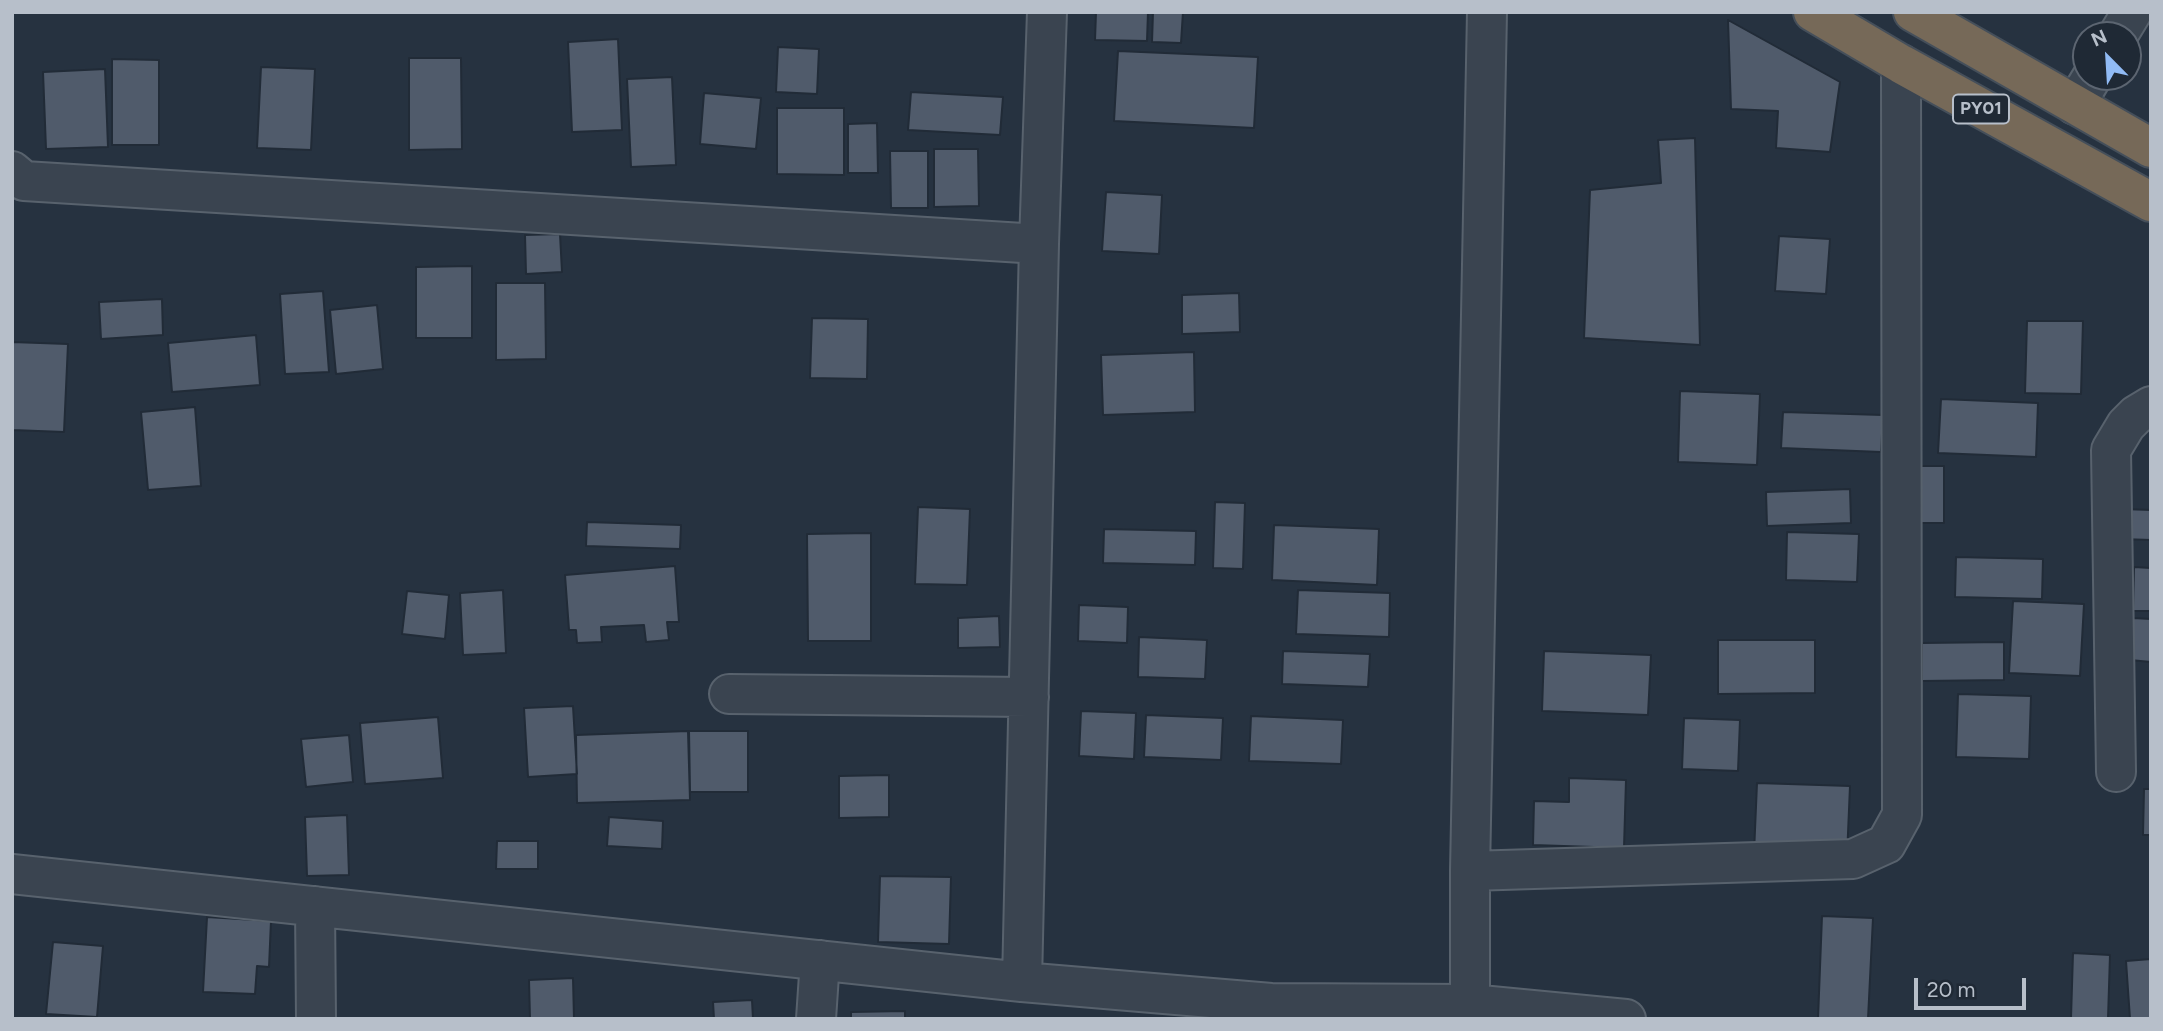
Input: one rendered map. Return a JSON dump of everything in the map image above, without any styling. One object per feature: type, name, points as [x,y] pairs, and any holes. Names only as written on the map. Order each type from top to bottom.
[{"type":"highway","name":"PY01","points":[[1813,12],[1900,64],[2151,202]]},
{"type":"highway","name":"PY01","points":[[1913,12],[2072,86]]},
{"type":"highway","name":"PY01","points":[[2083,91],[2151,148]]},
{"type":"street","points":[[1022,982],[1047,12]]},
{"type":"street","points":[[1470,1004],[1470,871],[1487,12]]},
{"type":"street","points":[[1470,871],[1853,859],[1886,844],[1902,814],[1900,64]]},
{"type":"street","points":[[12,171],[24,181],[1039,244]]},
{"type":"street","points":[[2116,772],[2111,450],[2126,425],[2151,406]]},
{"type":"street","points":[[729,694],[1029,697]]},
{"type":"street","points":[[12,874],[1271,1011],[1470,1004],[1626,1019]]},
{"type":"street","points":[[314,906],[316,1019]]},
{"type":"street","points":[[816,1019],[820,960]]},
{"type":"building","points":[[1096,12],[1148,12],[1147,41],[1095,40]]},
{"type":"building","points":[[1153,12],[1183,12],[1181,43],[1152,42]]},
{"type":"building","points":[[1728,20],[1840,82],[1830,152],[1776,148],[1778,111],[1731,109]]},
{"type":"building","points":[[618,39],[622,130],[572,132],[568,42]]},
{"type":"building","points":[[778,47],[819,49],[817,94],[776,92]]},
{"type":"building","points":[[1118,51],[1258,57],[1254,128],[1114,121]]},
{"type":"building","points":[[409,58],[461,58],[462,149],[409,150]]},
{"type":"building","points":[[112,59],[159,60],[159,145],[112,145]]},
{"type":"building","points":[[261,67],[315,69],[311,150],[257,148]]},
{"type":"building","points":[[105,69],[108,147],[46,149],[43,72]]},
{"type":"building","points":[[672,77],[676,165],[631,167],[627,79]]},
{"type":"building","points":[[911,92],[1003,97],[1000,135],[908,130]]},
{"type":"building","points":[[704,93],[761,98],[756,149],[700,144]]},
{"type":"building","points":[[777,108],[844,108],[844,175],[777,174]]},
{"type":"building","points":[[877,123],[878,173],[848,173],[848,124]]},
{"type":"building","points":[[1695,138],[1700,345],[1584,338],[1590,190],[1661,183],[1658,140]]},
{"type":"building","points":[[934,149],[978,149],[979,206],[934,207]]},
{"type":"building","points":[[890,151],[928,151],[928,208],[891,208]]},
{"type":"building","points":[[1106,192],[1162,195],[1159,254],[1102,251]]},
{"type":"building","points":[[560,234],[562,272],[526,274],[525,235]]},
{"type":"building","points":[[1779,236],[1830,239],[1826,294],[1775,291]]},
{"type":"building","points":[[472,266],[472,338],[416,338],[416,267]]},
{"type":"building","points":[[496,283],[545,283],[546,359],[496,360]]},
{"type":"building","points":[[323,291],[329,372],[285,374],[280,294]]},
{"type":"building","points":[[1239,293],[1240,332],[1182,334],[1182,295]]},
{"type":"building","points":[[162,299],[163,335],[101,339],[99,302]]},
{"type":"building","points":[[377,305],[383,369],[336,374],[330,310]]},
{"type":"building","points":[[812,318],[868,319],[867,379],[810,378]]},
{"type":"building","points":[[2027,321],[2083,321],[2081,394],[2025,393]]},
{"type":"building","points":[[256,335],[260,385],[172,392],[168,343]]},
{"type":"building","points":[[12,342],[68,344],[64,432],[12,430]]},
{"type":"building","points":[[1194,352],[1195,412],[1103,415],[1101,355]]},
{"type":"building","points":[[1680,391],[1760,394],[1757,465],[1678,462]]},
{"type":"building","points":[[1941,399],[2038,403],[2036,457],[1938,453]]},
{"type":"building","points":[[195,407],[201,486],[148,490],[141,412]]},
{"type":"building","points":[[1783,412],[1883,415],[1881,452],[1781,448]]},
{"type":"building","points":[[1920,466],[1944,466],[1944,523],[1920,523]]},
{"type":"building","points":[[1850,489],[1851,523],[1767,526],[1766,492]]},
{"type":"building","points":[[1215,502],[1245,503],[1243,569],[1213,568]]},
{"type":"building","points":[[918,507],[970,509],[967,585],[915,584]]},
{"type":"building","points":[[2122,509],[2151,510],[2151,540],[2120,539]]},
{"type":"building","points":[[587,522],[681,525],[680,549],[586,546]]},
{"type":"building","points":[[1274,525],[1379,529],[1377,585],[1272,580]]},
{"type":"building","points":[[1104,529],[1196,531],[1195,565],[1103,563]]},
{"type":"building","points":[[1787,532],[1859,534],[1857,582],[1786,580]]},
{"type":"building","points":[[871,533],[871,641],[808,641],[807,534]]},
{"type":"building","points":[[1956,557],[2043,559],[2042,599],[1955,597]]},
{"type":"building","points":[[675,566],[679,622],[667,622],[669,640],[646,642],[644,625],[601,627],[602,642],[577,643],[576,630],[569,630],[565,575]]},
{"type":"building","points":[[2134,567],[2151,568],[2151,611],[2133,611]]},
{"type":"building","points":[[503,590],[506,653],[463,655],[460,593]]},
{"type":"building","points":[[1298,590],[1390,593],[1389,637],[1296,634]]},
{"type":"building","points":[[407,591],[449,595],[445,639],[402,634]]},
{"type":"building","points":[[2013,601],[2084,604],[2080,676],[2009,673]]},
{"type":"building","points":[[1079,605],[1128,607],[1127,643],[1078,641]]},
{"type":"building","points":[[999,616],[1000,647],[958,648],[958,618]]},
{"type":"building","points":[[2133,618],[2151,619],[2151,662],[2130,660]]},
{"type":"building","points":[[1139,637],[1207,640],[1205,679],[1138,677]]},
{"type":"building","points":[[1718,640],[1815,640],[1815,693],[1718,694]]},
{"type":"building","points":[[2004,642],[2004,680],[1922,681],[1922,643]]},
{"type":"building","points":[[1283,651],[1370,654],[1368,687],[1282,684]]},
{"type":"building","points":[[1544,651],[1651,655],[1648,715],[1542,711]]},
{"type":"building","points":[[1958,694],[2031,696],[2029,759],[1956,757]]},
{"type":"building","points":[[573,706],[577,774],[528,777],[524,708]]},
{"type":"building","points":[[1081,711],[1136,713],[1134,759],[1079,756]]},
{"type":"building","points":[[1146,715],[1223,718],[1221,760],[1144,757]]},
{"type":"building","points":[[1251,716],[1343,720],[1341,764],[1249,761]]},
{"type":"building","points":[[438,717],[443,778],[365,784],[360,723]]},
{"type":"building","points":[[1684,718],[1740,720],[1738,771],[1682,769]]},
{"type":"building","points":[[688,731],[690,800],[577,803],[576,735]]},
{"type":"building","points":[[689,731],[748,731],[748,792],[690,792]]},
{"type":"building","points":[[349,735],[353,782],[306,787],[301,739]]},
{"type":"building","points":[[889,775],[889,817],[839,818],[839,776]]},
{"type":"building","points":[[1569,778],[1626,780],[1624,848],[1533,845],[1534,801],[1569,802]]},
{"type":"building","points":[[1757,783],[1850,786],[1847,857],[1754,853]]},
{"type":"building","points":[[2144,789],[2151,789],[2151,835],[2143,835]]},
{"type":"building","points":[[347,815],[349,875],[307,876],[305,817]]},
{"type":"building","points":[[609,817],[663,821],[662,849],[607,846]]},
{"type":"building","points":[[497,841],[538,841],[538,869],[496,869]]},
{"type":"building","points":[[880,876],[951,877],[949,944],[878,942]]},
{"type":"building","points":[[1822,916],[1873,918],[1868,1019],[1818,1019]]},
{"type":"building","points":[[207,917],[271,921],[269,967],[257,966],[255,994],[203,992]]},
{"type":"building","points":[[53,942],[103,946],[97,1017],[46,1014]]},
{"type":"building","points":[[2073,953],[2110,955],[2108,1019],[2071,1018]]},
{"type":"building","points":[[2151,959],[2151,1019],[2130,1019],[2126,961]]},
{"type":"building","points":[[573,978],[574,1019],[530,1019],[529,980]]},
{"type":"building","points":[[752,1000],[753,1019],[714,1019],[713,1002]]},
{"type":"building","points":[[905,1011],[905,1019],[851,1019],[851,1012]]}]
